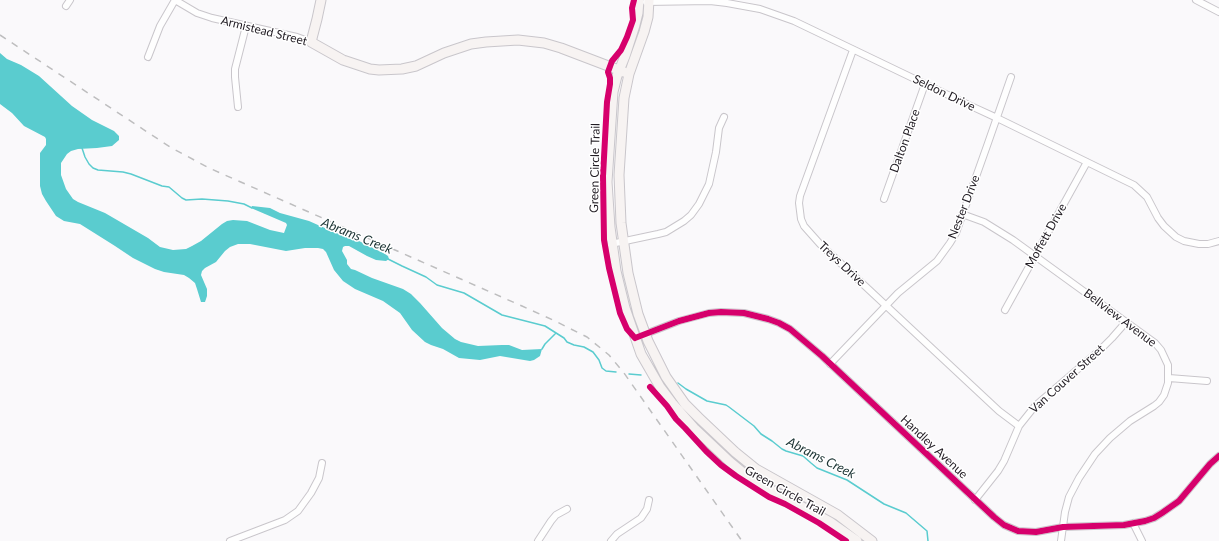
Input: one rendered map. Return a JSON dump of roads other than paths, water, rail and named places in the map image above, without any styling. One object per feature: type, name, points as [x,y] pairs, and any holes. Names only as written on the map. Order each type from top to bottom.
[{"type":"main road","points":[[311,42],[321,0]]},
{"type":"main road","points":[[639,1],[635,25],[613,92],[608,167],[608,203],[612,244],[621,295],[635,338],[645,362],[660,387],[672,403],[694,428],[730,462],[758,483],[830,522],[857,541]]},
{"type":"main road","points":[[650,1],[644,32],[629,74],[623,106],[619,174],[622,242],[630,286],[645,334],[659,364],[676,392],[696,415],[735,452],[756,469],[838,515],[872,541]]},
{"type":"main road","name":"Armistead Street","points":[[311,42],[352,64],[379,70],[402,69],[416,66],[444,53],[471,44],[518,40],[561,48],[629,74]]},
{"type":"street","points":[[66,6],[70,0]]},
{"type":"street","points":[[148,57],[160,26],[175,0]]},
{"type":"street","name":"Armistead Street","points":[[175,0],[205,16],[297,37],[311,42]]},
{"type":"street","points":[[1196,0],[1219,12]]},
{"type":"street","name":"Seldon Drive","points":[[639,1],[710,1],[760,9],[794,22],[1134,185],[1142,191],[1161,222],[1176,237],[1184,241],[1200,244],[1208,244],[1219,241]]},
{"type":"street","points":[[238,107],[235,69],[246,26]]},
{"type":"street","name":"Treys Drive","points":[[853,50],[800,196],[800,212],[804,226],[812,236],[999,411],[1019,426]]},
{"type":"street","name":"Nester Drive","points":[[830,364],[898,293],[943,256],[956,233],[1011,77]]},
{"type":"street","name":"Dalton Place","points":[[884,199],[925,84]]},
{"type":"street","points":[[612,244],[666,232],[691,215],[702,200],[709,184],[719,128],[724,117]]},
{"type":"street","name":"Moffett Drive","points":[[1005,310],[1087,162]]},
{"type":"street","name":"Bellview Avenue","points":[[962,214],[981,221],[994,228],[1035,256],[1155,344],[1161,350],[1168,365],[1169,378]]},
{"type":"street","name":"Handley Avenue","points":[[635,338],[691,317],[721,312],[744,313],[768,319],[790,329],[830,364],[975,500],[1004,525],[1018,532],[1032,532],[1063,527],[1124,525],[1154,518],[1173,506],[1186,494],[1210,464],[1219,456]]},
{"type":"street","name":"Van Couver Street","points":[[975,500],[998,471],[1004,461],[1019,426],[1035,406],[1100,350],[1126,322]]},
{"type":"street","points":[[1061,541],[1069,497],[1086,466],[1095,454],[1110,438],[1130,421],[1159,402],[1167,389],[1169,378],[1207,380]]},
{"type":"street","points":[[230,541],[241,539],[285,520],[298,511],[311,493],[319,478],[322,463]]},
{"type":"street","points":[[611,541],[617,534],[643,516],[647,509],[649,500]]},
{"type":"street","points":[[538,541],[556,515],[567,509]]},
{"type":"street","points":[[1133,523],[1142,541]]},
{"type":"water","points":[[0,53],[7,59],[21,65],[39,76],[72,106],[92,120],[114,131],[119,136],[119,140],[112,146],[71,151],[61,163],[61,175],[66,189],[73,199],[78,202],[105,213],[148,238],[160,247],[173,250],[186,249],[192,246],[201,241],[222,224],[233,220],[247,221],[270,230],[284,233],[287,225],[286,223],[251,208],[252,206],[270,208],[280,213],[309,221],[336,233],[357,240],[388,256],[389,259],[386,261],[376,260],[349,246],[343,247],[342,251],[347,260],[347,264],[351,269],[403,289],[411,294],[442,328],[455,339],[478,346],[509,345],[522,350],[542,349],[540,356],[530,361],[500,356],[480,360],[459,358],[443,349],[431,345],[425,342],[412,330],[400,313],[383,301],[355,289],[343,281],[334,270],[326,252],[323,249],[318,248],[305,248],[286,251],[250,244],[238,244],[230,247],[216,262],[202,271],[201,275],[207,289],[207,296],[205,302],[201,302],[195,283],[184,275],[155,269],[133,258],[80,224],[64,221],[56,216],[42,194],[40,186],[40,153],[46,145],[45,137],[24,126],[12,113],[0,104]]},
{"type":"waterway","name":"Abrams Creek","points":[[82,148],[89,164],[98,170],[131,174],[162,186],[169,187],[186,200],[202,199],[228,201],[244,204],[252,208]]},
{"type":"waterway","name":"Abrams Creek","points":[[388,259],[426,277],[437,285],[464,293],[502,315],[545,326],[564,338],[567,342],[584,347],[593,352],[599,360],[602,368],[606,371],[616,372]]},
{"type":"waterway","points":[[542,349],[555,334]]},
{"type":"waterway","name":"Abrams Creek","points":[[629,374],[641,375]]},
{"type":"waterway","name":"Abrams Creek","points":[[678,383],[707,401],[726,405],[782,449],[803,456],[817,468],[847,480],[884,504],[906,513],[927,531],[928,541]]},
{"type":"railway","points":[[0,35],[170,147],[209,168],[522,306],[587,337],[609,355],[624,373],[742,541]]}]
